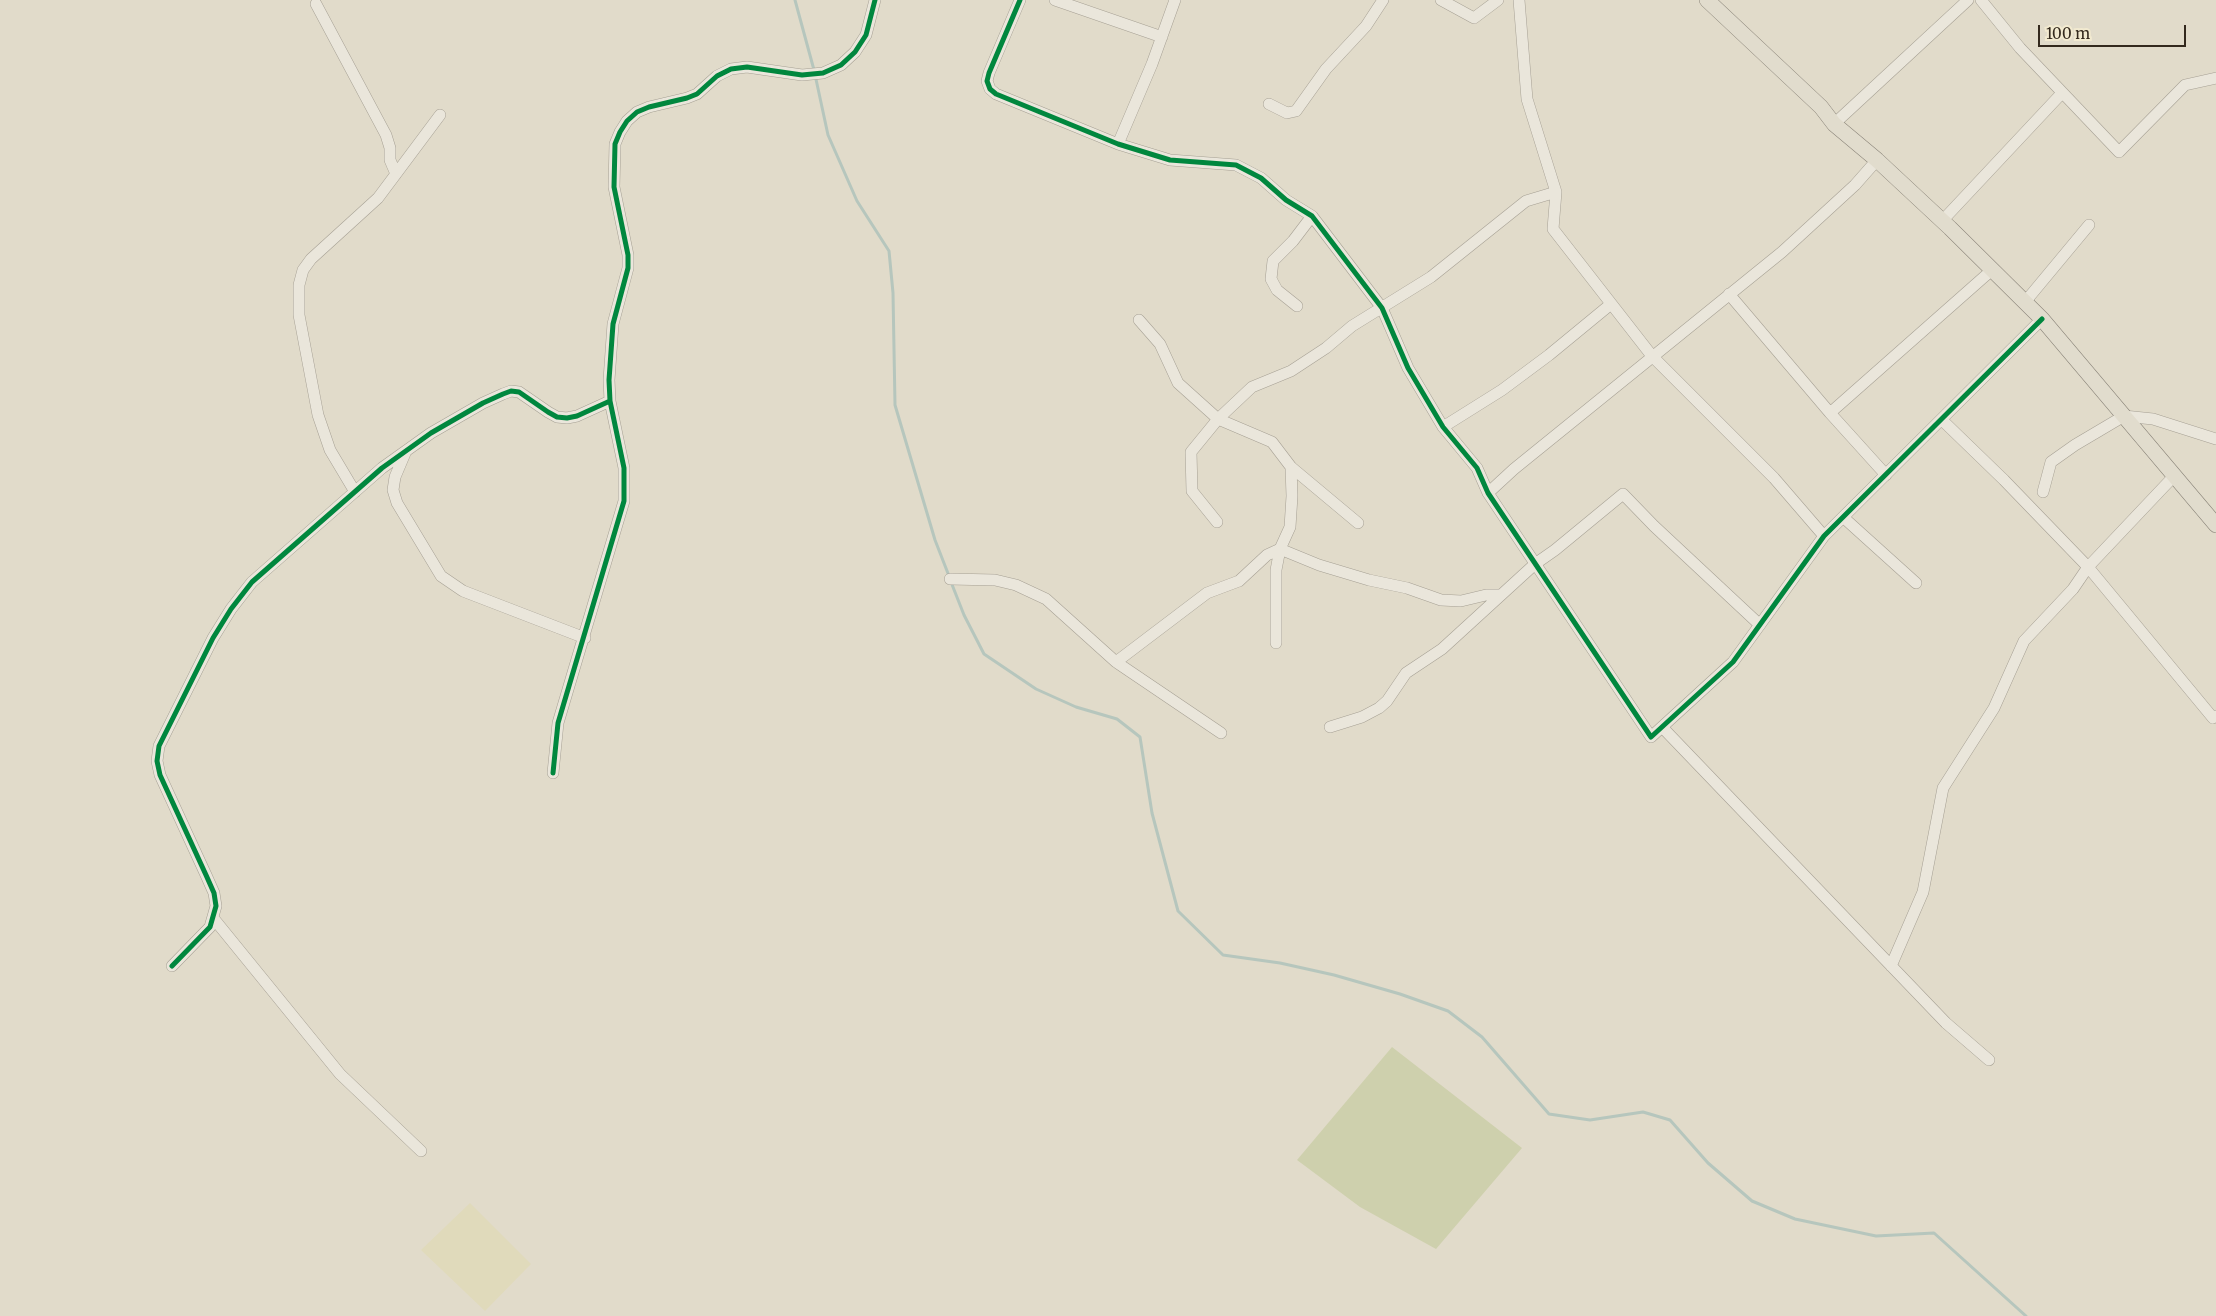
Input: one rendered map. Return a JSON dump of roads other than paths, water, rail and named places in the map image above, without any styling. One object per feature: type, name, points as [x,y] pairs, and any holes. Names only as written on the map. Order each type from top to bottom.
[{"type":"main road","points":[[1708,0],[1821,107],[1834,124],[1877,160],[1942,220],[2042,319],[2216,525]]},
{"type":"street","points":[[552,773],[558,723],[585,638],[624,501],[624,468],[610,401],[609,359],[613,324],[628,268],[628,255],[614,187],[615,144],[620,132],[627,121],[637,112],[692,96],[717,76],[732,69],[747,67],[802,75],[823,73],[841,65],[855,52],[866,36],[875,0]]},
{"type":"street","points":[[1020,0],[989,73],[987,81],[990,89],[996,94],[1118,144],[1170,160],[1236,165],[1261,178],[1286,200],[1312,216],[1382,308],[1408,368],[1443,427],[1477,468],[1488,493],[1651,737],[1733,662],[1824,536],[2042,319]]},
{"type":"street","points":[[1055,0],[1162,37]]},
{"type":"street","points":[[1118,144],[1162,37],[1175,0]]},
{"type":"street","points":[[1269,104],[1286,113],[1296,111],[1326,69],[1366,26],[1383,0]]},
{"type":"street","points":[[1441,0],[1474,18],[1498,0]]},
{"type":"street","points":[[1519,0],[1526,99],[1556,192],[1553,229],[1652,356],[1774,478],[1824,536]]},
{"type":"street","points":[[1834,124],[1968,0]]},
{"type":"street","points":[[1980,0],[2020,48],[2119,152],[2185,85],[2216,78]]},
{"type":"street","points":[[316,4],[386,135],[392,167],[396,174]]},
{"type":"street","points":[[1942,220],[2062,93]]},
{"type":"street","points":[[355,492],[330,450],[318,415],[299,315],[298,285],[303,270],[310,259],[378,198],[440,115]]},
{"type":"street","points":[[1488,493],[1514,469],[1782,252],[1855,185],[1877,160]]},
{"type":"street","points":[[1217,522],[1192,491],[1191,452],[1218,419],[1252,387],[1291,371],[1326,348],[1352,326],[1430,277],[1526,201],[1556,192]]},
{"type":"street","points":[[1297,306],[1277,290],[1271,279],[1273,261],[1293,241],[1312,216]]},
{"type":"street","points":[[2025,302],[2089,225]]},
{"type":"street","points":[[1830,413],[1993,269]]},
{"type":"street","points":[[1729,294],[1830,413],[1886,475]]},
{"type":"street","points":[[1443,427],[1502,390],[1549,355],[1611,304]]},
{"type":"street","points":[[1139,320],[1160,344],[1178,383],[1218,419],[1272,442],[1290,467],[1358,523]]},
{"type":"street","points":[[172,966],[205,935],[214,919],[216,906],[214,893],[160,775],[157,761],[159,746],[213,638],[230,609],[252,582],[355,492],[406,450],[456,417],[511,391],[527,396],[557,417],[577,416],[610,401]]},
{"type":"street","points":[[2043,492],[2051,462],[2075,445],[2124,416],[2153,419],[2216,439]]},
{"type":"street","points":[[1942,420],[2004,480],[2088,567],[2213,718],[2216,716]]},
{"type":"street","points":[[406,450],[394,477],[397,503],[441,576],[451,585],[463,591],[585,638]]},
{"type":"street","points":[[1276,642],[1276,570],[1280,549],[1290,527],[1292,496],[1290,467]]},
{"type":"street","points":[[1890,966],[1923,892],[1943,788],[1994,708],[2024,641],[2073,589],[2088,567],[2175,475]]},
{"type":"street","points":[[1330,727],[1362,717],[1387,702],[1406,672],[1442,649],[1535,564],[1623,494],[1654,526],[1760,625]]},
{"type":"street","points":[[1844,518],[1916,583]]},
{"type":"street","points":[[1116,662],[1207,593],[1239,582],[1267,555],[1280,549],[1327,567],[1369,580],[1407,588],[1441,600],[1461,601],[1486,595],[1500,595]]},
{"type":"street","points":[[950,579],[995,580],[1016,585],[1046,598],[1116,662],[1221,733]]},
{"type":"street","points":[[1662,728],[1946,1023],[1989,1060]]},
{"type":"street","points":[[214,919],[340,1074],[421,1151]]},
{"type":"waterway","points":[[795,0],[814,70],[828,135],[857,201],[889,251],[893,293],[895,405],[935,540],[949,576]]},
{"type":"waterway","points":[[951,582],[964,615],[984,654],[1036,689],[1076,707],[1117,719],[1140,737],[1152,813],[1178,911],[1223,955],[1280,963],[1334,975],[1400,994],[1448,1011],[1482,1037],[1549,1114],[1590,1120],[1643,1112],[1670,1120],[1708,1163],[1752,1201],[1795,1219],[1876,1236],[1934,1233],[2026,1316]]}]
